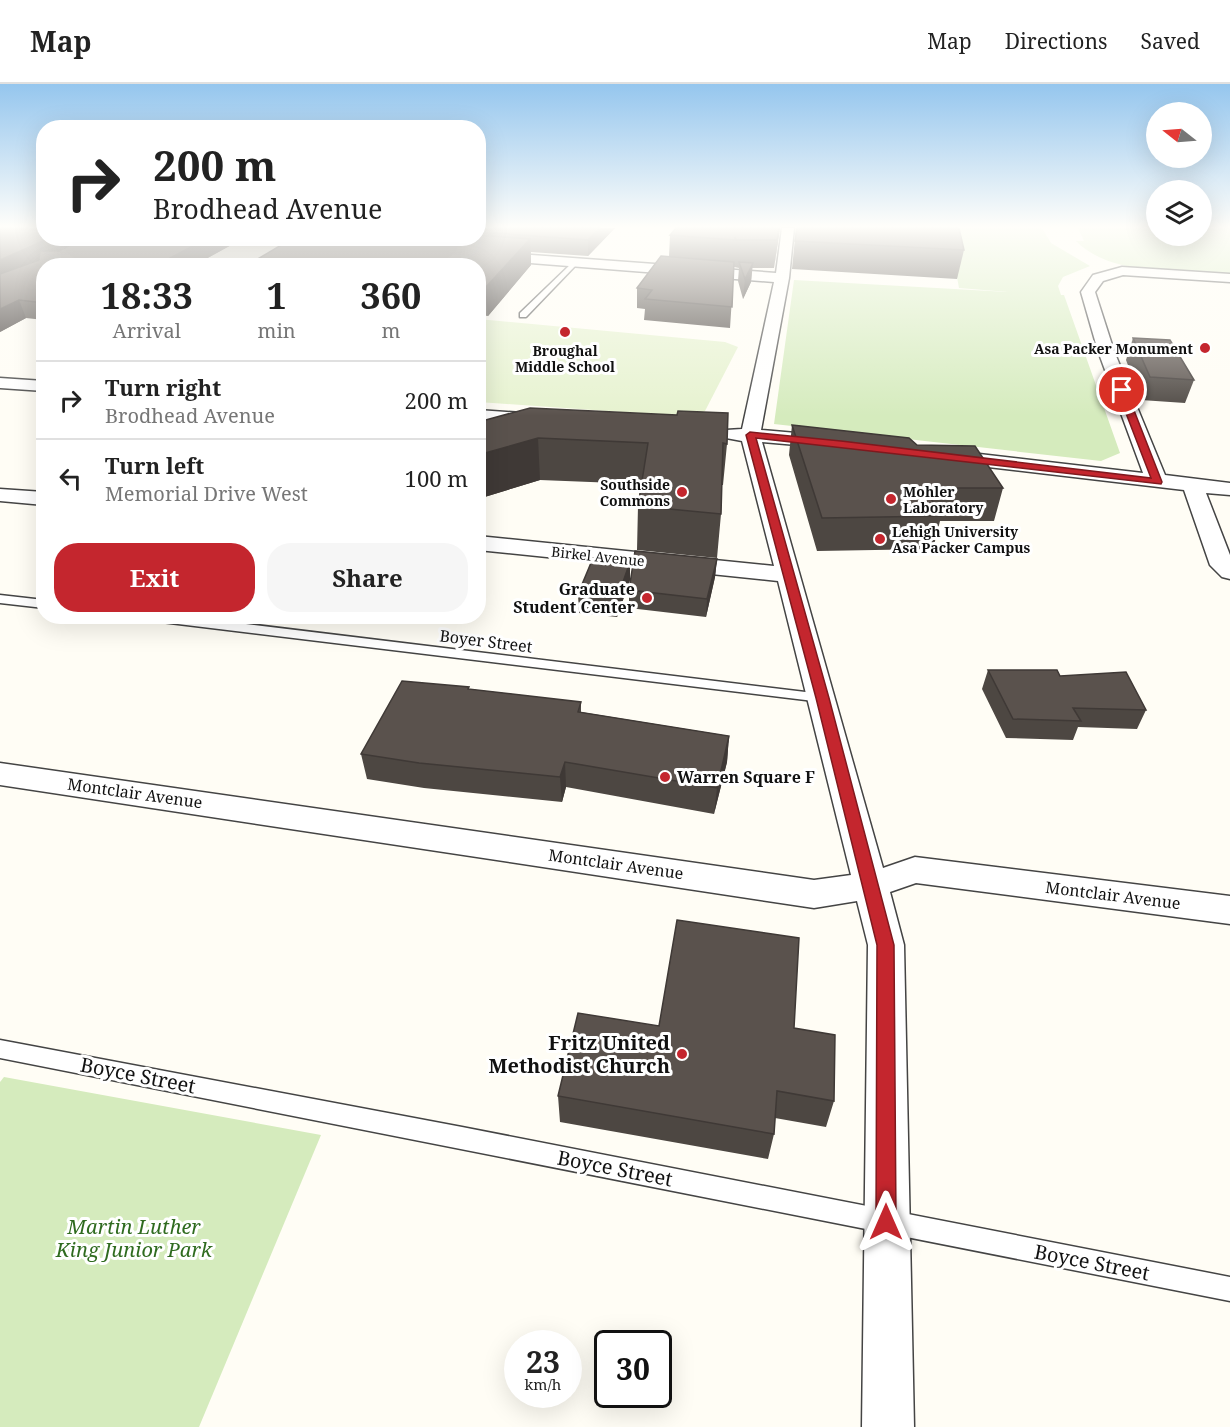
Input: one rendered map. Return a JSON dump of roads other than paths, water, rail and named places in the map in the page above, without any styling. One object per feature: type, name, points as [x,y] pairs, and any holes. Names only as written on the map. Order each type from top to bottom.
[{"type":"street","points":[[779,291],[750,435],[822,698],[886,945],[888,1427]]},
{"type":"street","points":[[1089,291],[1106,351],[1157,482]]},
{"type":"street","points":[[0,382],[36,385]]},
{"type":"street","points":[[486,417],[561,422]]},
{"type":"street","points":[[715,432],[853,445]]},
{"type":"street","points":[[923,453],[1230,489]]},
{"type":"street","points":[[1193,485],[1222,565],[1230,573]]},
{"type":"street","points":[[0,495],[36,498]]},
{"type":"street","name":"Birkel Avenue","points":[[486,544],[789,575]]},
{"type":"street","name":"Montclair Avenue","points":[[0,774],[814,894],[871,885],[915,870],[1230,910]]},
{"type":"lane","points":[[522,315],[546,291]]},
{"type":"lane","points":[[0,599],[36,603]]},
{"type":"lane","name":"Boyer Street","points":[[211,624],[822,698]]},
{"type":"lane","name":"Boyce Street","points":[[0,1049],[348,1114],[1230,1289]]},
{"type":"place","name":"Broughal Middle School","points":[[565,332]]},
{"type":"place","name":"Asa Packer Monument","points":[[1205,348]]},
{"type":"place","name":"Southside Commons","points":[[682,492]]},
{"type":"place","name":"Mohler Laboratory","points":[[891,499]]},
{"type":"place","name":"Lehigh University Asa Packer Campus","points":[[880,539]]},
{"type":"place","name":"Graduate Student Center","points":[[647,598]]},
{"type":"place","name":"Warren Square F","points":[[665,777]]},
{"type":"place","name":"Fritz United Methodist Church","points":[[682,1054]]},
{"type":"park label","name":"Martin Luther King Junior Park","points":[[134,1238]]}]
